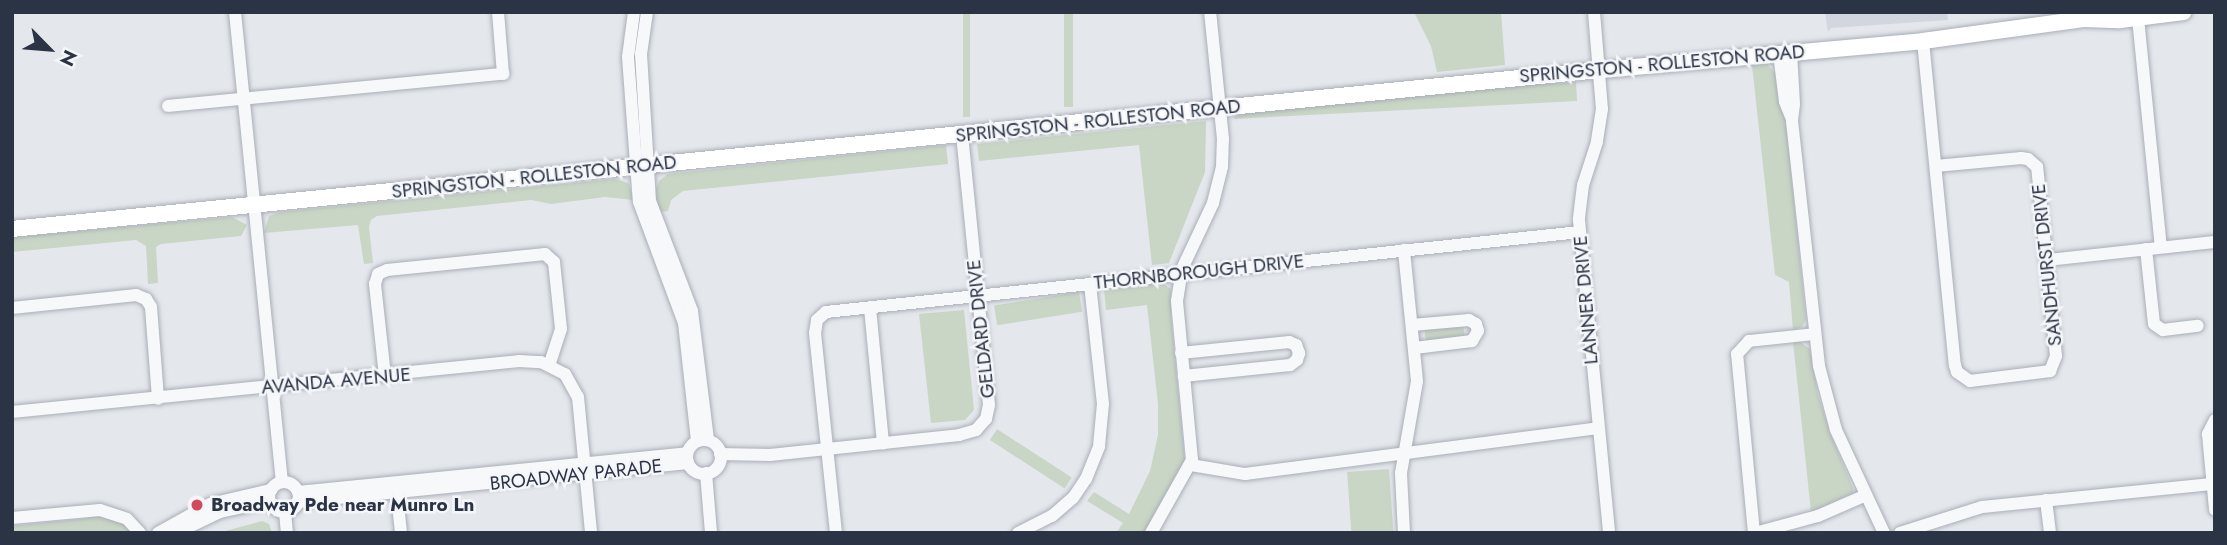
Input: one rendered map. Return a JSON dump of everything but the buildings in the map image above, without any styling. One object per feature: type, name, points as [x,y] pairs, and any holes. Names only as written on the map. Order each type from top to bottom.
[{"type":"main road","name":"SPRINGSTON - ROLLESTON ROAD","points":[[12,229],[1600,70],[1923,41],[2082,16],[2138,18],[2183,12]]},
{"type":"street","points":[[176,533],[220,512],[270,495],[282,482],[235,12]]},
{"type":"street","points":[[167,106],[503,74],[498,12]]},
{"type":"street","points":[[634,12],[628,57],[648,230],[684,323],[703,441]]},
{"type":"street","points":[[642,166],[641,54],[648,12]]},
{"type":"street","points":[[1151,533],[1191,465],[1192,442],[1177,312],[1180,275],[1217,190],[1223,154],[1210,12]]},
{"type":"street","name":"LANNER DRIVE","points":[[1594,12],[1600,70],[1601,120],[1581,197],[1579,232],[1609,533]]},
{"type":"street","points":[[2138,18],[2161,247]]},
{"type":"street","name":"SANDHURST DRIVE","points":[[1923,41],[1955,366],[1964,379],[2045,373],[2054,367],[2056,356],[2038,173],[2033,162],[2021,158],[1936,166]]},
{"type":"street","points":[[1785,52],[1794,104],[1792,121],[1815,334],[1829,411],[1884,533]]},
{"type":"street","name":"GELDARD DRIVE","points":[[720,454],[770,455],[966,435],[976,430],[986,419],[989,405],[962,134]]},
{"type":"street","name":"THORNBOROUGH DRIVE","points":[[827,449],[815,333],[815,325],[820,316],[978,296],[1579,232]]},
{"type":"street","points":[[2048,260],[2215,242]]},
{"type":"street","points":[[2146,249],[2154,324],[2163,330],[2198,326]]},
{"type":"street","points":[[1404,250],[1416,391],[1401,484],[1404,533]]},
{"type":"street","points":[[385,376],[375,284],[378,274],[400,268],[545,254],[554,261],[561,329],[549,365],[565,374],[575,388],[592,533]]},
{"type":"street","points":[[1018,533],[1052,516],[1073,498],[1086,479],[1099,446],[1103,404],[1090,284]]},
{"type":"street","points":[[12,308],[136,295],[146,299],[151,307],[158,399]]},
{"type":"street","points":[[870,308],[883,443]]},
{"type":"street","points":[[1412,325],[1469,320],[1476,324],[1478,331],[1472,341],[1414,348]]},
{"type":"street","points":[[1815,334],[1749,341],[1737,354],[1755,533],[1818,516],[1866,495]]},
{"type":"street","points":[[1181,353],[1289,342],[1296,345],[1299,353],[1297,360],[1290,365],[1184,376]]},
{"type":"street","points":[[1249,346],[1252,369]]},
{"type":"street","name":"AVANDA AVENUE","points":[[12,412],[519,362],[549,365]]},
{"type":"street","points":[[2215,421],[2208,434],[2215,510]]},
{"type":"street","points":[[1191,465],[1245,474],[1598,428]]},
{"type":"street","points":[[703,441],[716,446],[720,454],[715,469],[706,473],[695,471],[688,458],[703,441]]},
{"type":"street","points":[[827,449],[836,533]]},
{"type":"street","name":"BROADWAY PARADE","points":[[298,497],[688,458]]},
{"type":"street","points":[[706,473],[711,533]]},
{"type":"street","points":[[282,482],[292,484],[298,497],[285,512],[287,533]]},
{"type":"street","points":[[1900,533],[1949,514],[1982,507],[2212,484]]},
{"type":"street","points":[[396,487],[401,533]]},
{"type":"street","points":[[270,495],[274,508],[285,512]]},
{"type":"street","points":[[158,533],[210,504],[270,495]]},
{"type":"street","points":[[2046,500],[2050,533]]},
{"type":"street","points":[[12,518],[100,510],[127,519],[140,533]]},
{"type":"shaded area","points":[[1825,12],[1947,12],[1948,20],[1831,28],[1828,32]]},
{"type":"green space","points":[[963,12],[970,12],[970,117],[963,117]]},
{"type":"green space","points":[[1064,12],[1073,12],[1073,107],[1064,107]]},
{"type":"green space","points":[[1414,12],[1501,12],[1505,65],[1437,72],[1431,46]]},
{"type":"green space","points":[[1766,63],[1777,75],[1786,122],[1806,320],[1802,327],[1793,330],[1789,282],[1775,275],[1752,65]]},
{"type":"green space","points":[[1576,82],[1577,101],[1234,119],[1233,100]]},
{"type":"green space","points":[[1206,121],[1205,172],[1169,263],[1152,265],[1139,145],[979,161],[977,144]]},
{"type":"green space","points":[[946,145],[948,164],[683,191],[671,200],[668,211],[659,212],[655,192],[659,181],[668,174]]},
{"type":"green space","points":[[615,179],[628,183],[634,200],[605,197],[551,204],[531,200],[377,216],[371,220],[369,227],[373,263],[364,264],[358,225],[264,233],[269,216],[280,212]]},
{"type":"green space","points":[[232,217],[247,225],[241,236],[161,244],[156,247],[158,283],[148,284],[146,246],[136,240],[12,252],[12,237]]},
{"type":"green space","points":[[1162,283],[1171,289],[1171,316],[1185,461],[1144,533],[1116,533],[1123,523],[1087,501],[1094,492],[1129,514],[1150,471],[1158,435],[1158,404],[1147,305],[1106,310],[1104,290]]},
{"type":"green space","points":[[1079,292],[1082,312],[997,325],[994,305]]},
{"type":"green space","points":[[964,310],[974,410],[965,420],[931,423],[919,314]]},
{"type":"green space","points":[[1463,324],[1465,339],[1426,344],[1424,329]]},
{"type":"green space","points":[[1799,341],[1810,349],[1818,395],[1854,493],[1811,512],[1793,342]]},
{"type":"green space","points":[[997,429],[1072,477],[1065,488],[990,440]]},
{"type":"green space","points":[[1389,469],[1393,533],[1351,533],[1347,472]]},
{"type":"green space","points":[[89,514],[120,519],[134,533],[12,533],[12,526],[89,518]]},
{"type":"green space","points":[[262,521],[269,524],[272,533],[218,533]]},
{"type":"place","name":"Broadway Pde near Munro Ln","points":[[197,505]]}]
